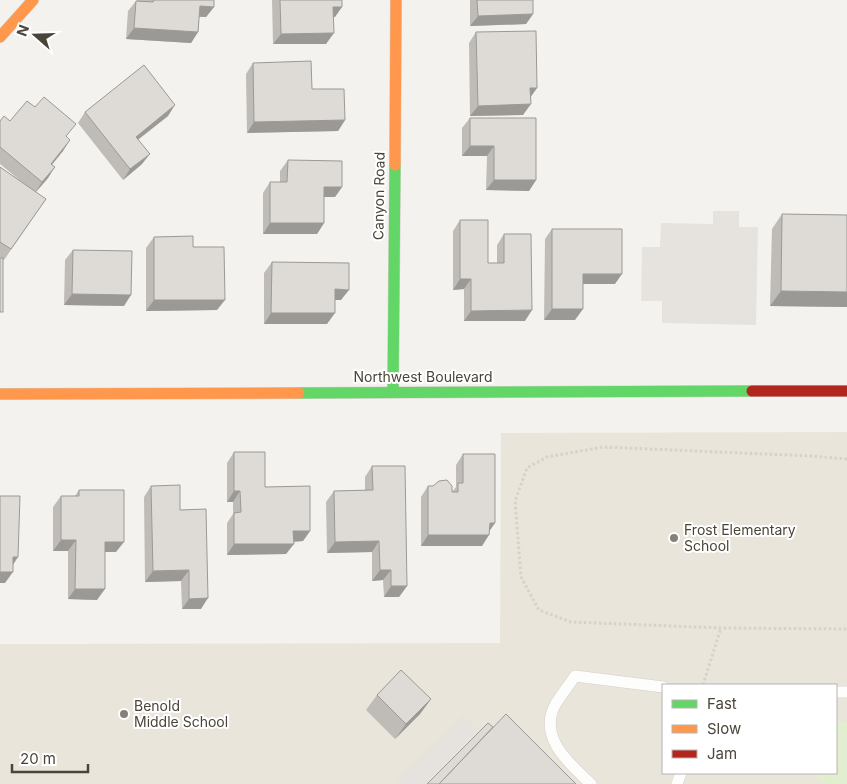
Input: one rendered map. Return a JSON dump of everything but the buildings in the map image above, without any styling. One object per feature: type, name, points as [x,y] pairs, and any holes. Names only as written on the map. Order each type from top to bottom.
[{"type":"street","points":[[0,37],[33,0]]},
{"type":"street","name":"Canyon Road","points":[[392,392],[396,0]]},
{"type":"street","name":"Northwest Boulevard","points":[[0,394],[847,390]]},
{"type":"lane","points":[[591,784],[558,749],[551,732],[550,718],[555,705],[576,676],[662,687]]},
{"type":"path","points":[[847,459],[603,448],[547,457],[527,468],[515,501],[521,577],[538,610],[571,622],[721,628],[847,629]]},
{"type":"path","points":[[703,684],[721,628]]},
{"type":"shaded area","points":[[713,211],[739,211],[739,227],[758,227],[756,325],[662,323],[662,301],[641,301],[642,247],[660,247],[661,223],[713,224]]},
{"type":"shaded area","name":"Frost Elementary School","points":[[847,432],[847,784],[0,784],[0,644],[500,643],[501,433]]},
{"type":"shaded area","points":[[463,715],[478,730],[425,784],[400,784],[396,780]]},
{"type":"green space","points":[[837,722],[847,722],[847,784],[821,783],[815,774],[837,774]]},
{"type":"traffic: fast","points":[[393,392],[395,165]]},
{"type":"traffic: fast","points":[[299,393],[752,391]]},
{"type":"traffic: slow","points":[[0,37],[33,0]]},
{"type":"traffic: slow","points":[[395,165],[396,0]]},
{"type":"traffic: slow","points":[[0,394],[299,393]]},
{"type":"traffic: jam","points":[[752,391],[847,391]]},
{"type":"place","name":"Frost Elementary School","points":[[674,538]]},
{"type":"place","name":"Benold Middle School","points":[[124,714]]}]
